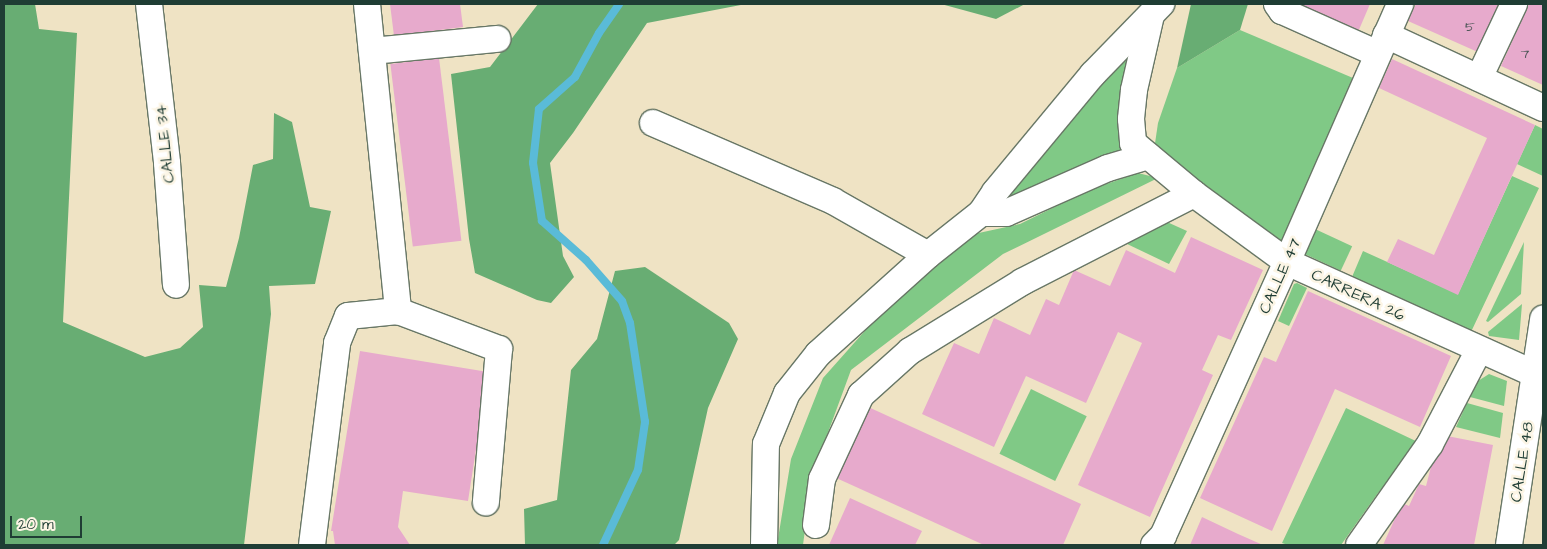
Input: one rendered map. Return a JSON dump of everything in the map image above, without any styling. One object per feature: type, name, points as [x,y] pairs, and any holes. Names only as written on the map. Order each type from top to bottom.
[{"type":"street","name":"CALLE 34","points":[[149,4],[168,163],[176,285]]},
{"type":"street","points":[[367,4],[398,311]]},
{"type":"street","points":[[1277,4],[1282,11],[1479,78],[1543,108]]},
{"type":"street","name":"CALLE 47","points":[[1154,545],[1163,536],[1287,262],[1400,4]]},
{"type":"street","points":[[1479,78],[1514,4]]},
{"type":"street","points":[[764,545],[766,444],[787,392],[818,354],[928,255],[981,213],[995,192],[1093,74],[1156,9]]},
{"type":"street","name":"CARRERA 26","points":[[1156,9],[1134,90],[1131,120],[1133,143],[1194,194],[1287,262],[1478,350],[1535,374]]},
{"type":"street","points":[[372,51],[496,39]]},
{"type":"street","points":[[653,123],[833,201],[928,255]]},
{"type":"street","points":[[981,213],[1006,212],[1108,168],[1148,156]]},
{"type":"street","points":[[816,524],[822,480],[861,395],[910,351],[1022,282],[1194,194]]},
{"type":"street","points":[[312,545],[337,343],[348,316],[398,311],[500,348],[486,502]]},
{"type":"street","name":"CALLE 48","points":[[1509,545],[1543,319]]},
{"type":"street","points":[[1359,545],[1430,444],[1478,350]]},
{"type":"green space","points":[[4,4],[35,4],[39,29],[77,33],[63,322],[145,357],[180,348],[203,327],[199,285],[226,287],[239,238],[253,165],[273,159],[274,113],[292,122],[310,207],[331,211],[315,284],[269,286],[271,314],[244,545],[4,545]]},
{"type":"green space","points":[[538,4],[746,4],[647,23],[573,133],[550,163],[563,256],[574,277],[551,303],[537,300],[475,273],[469,239],[451,74],[490,67]]},
{"type":"green space","points":[[941,4],[1025,4],[996,19]]},
{"type":"green space","points":[[1191,4],[1248,4],[1240,30],[1177,68]]},
{"type":"green space","points":[[1240,30],[1353,78],[1282,248],[1153,157],[1158,123],[1177,68]]},
{"type":"green space","points":[[1129,51],[1129,151],[1008,203],[1003,192]]},
{"type":"green space","points":[[1535,125],[1543,129],[1543,176],[1517,164]]},
{"type":"green space","points":[[1138,173],[1158,178],[1003,254],[851,370],[812,476],[803,545],[777,545],[791,459],[823,378],[879,315],[927,269],[974,234],[1020,224],[1089,190]]},
{"type":"green space","points":[[1512,176],[1539,188],[1471,332],[1352,277],[1363,251],[1458,294]]},
{"type":"green space","points":[[1167,222],[1187,231],[1169,264],[1125,243]]},
{"type":"green space","points":[[1315,229],[1352,246],[1341,271],[1304,253]]},
{"type":"green space","points":[[1524,242],[1521,294],[1488,322],[1486,321]]},
{"type":"green space","points":[[645,267],[729,323],[738,339],[708,408],[679,540],[674,545],[525,545],[524,509],[557,500],[571,370],[597,339],[615,271]]},
{"type":"green space","points":[[1297,283],[1307,288],[1289,326],[1278,321],[1294,284]]},
{"type":"green space","points":[[1522,304],[1519,340],[1489,336],[1488,332]]},
{"type":"green space","points":[[1489,374],[1507,381],[1504,406],[1470,397],[1478,381]]},
{"type":"green space","points":[[1031,389],[1087,416],[1055,481],[999,454]]},
{"type":"green space","points":[[1467,403],[1503,413],[1500,438],[1456,427]]},
{"type":"green space","points":[[1346,408],[1420,443],[1378,493],[1341,545],[1288,545],[1282,543]]},
{"type":"building","points":[[390,4],[460,4],[463,27],[394,36]]},
{"type":"building","points":[[1284,4],[1370,4],[1355,39]]},
{"type":"building","points":[[1416,4],[1502,4],[1480,53],[1408,21]]},
{"type":"building","points":[[1529,4],[1543,4],[1543,85],[1501,66]]},
{"type":"building","points":[[439,58],[461,241],[413,247],[390,64]]},
{"type":"building","points":[[1392,59],[1535,125],[1458,295],[1387,262],[1398,239],[1434,255],[1487,138],[1379,88]]},
{"type":"building","points":[[1191,237],[1263,270],[1231,340],[1218,335],[1202,370],[1213,375],[1150,517],[1078,485],[1142,343],[1118,332],[1086,403],[1026,376],[994,447],[922,414],[954,343],[979,354],[994,318],[1030,335],[1046,299],[1059,305],[1074,270],[1110,286],[1126,250],[1175,273]]},
{"type":"building","points":[[1308,291],[1451,356],[1420,427],[1335,389],[1272,531],[1200,498],[1264,357],[1276,362]]},
{"type":"building","points":[[360,351],[488,372],[468,501],[403,491],[398,527],[410,545],[335,545],[333,531],[331,531]]},
{"type":"building","points":[[866,406],[1081,504],[1063,545],[984,545],[834,477]]},
{"type":"building","points":[[1447,436],[1493,445],[1474,545],[1383,545],[1402,503],[1409,506],[1419,484],[1426,486],[1431,467]]},
{"type":"building","points":[[850,498],[922,531],[915,545],[829,545]]},
{"type":"building","points":[[1202,517],[1238,534],[1263,545],[1190,545]]},
{"type":"waterway","points":[[603,545],[638,470],[645,422],[630,323],[622,301],[586,260],[542,221],[533,163],[539,109],[575,77],[599,33],[619,4]]}]
